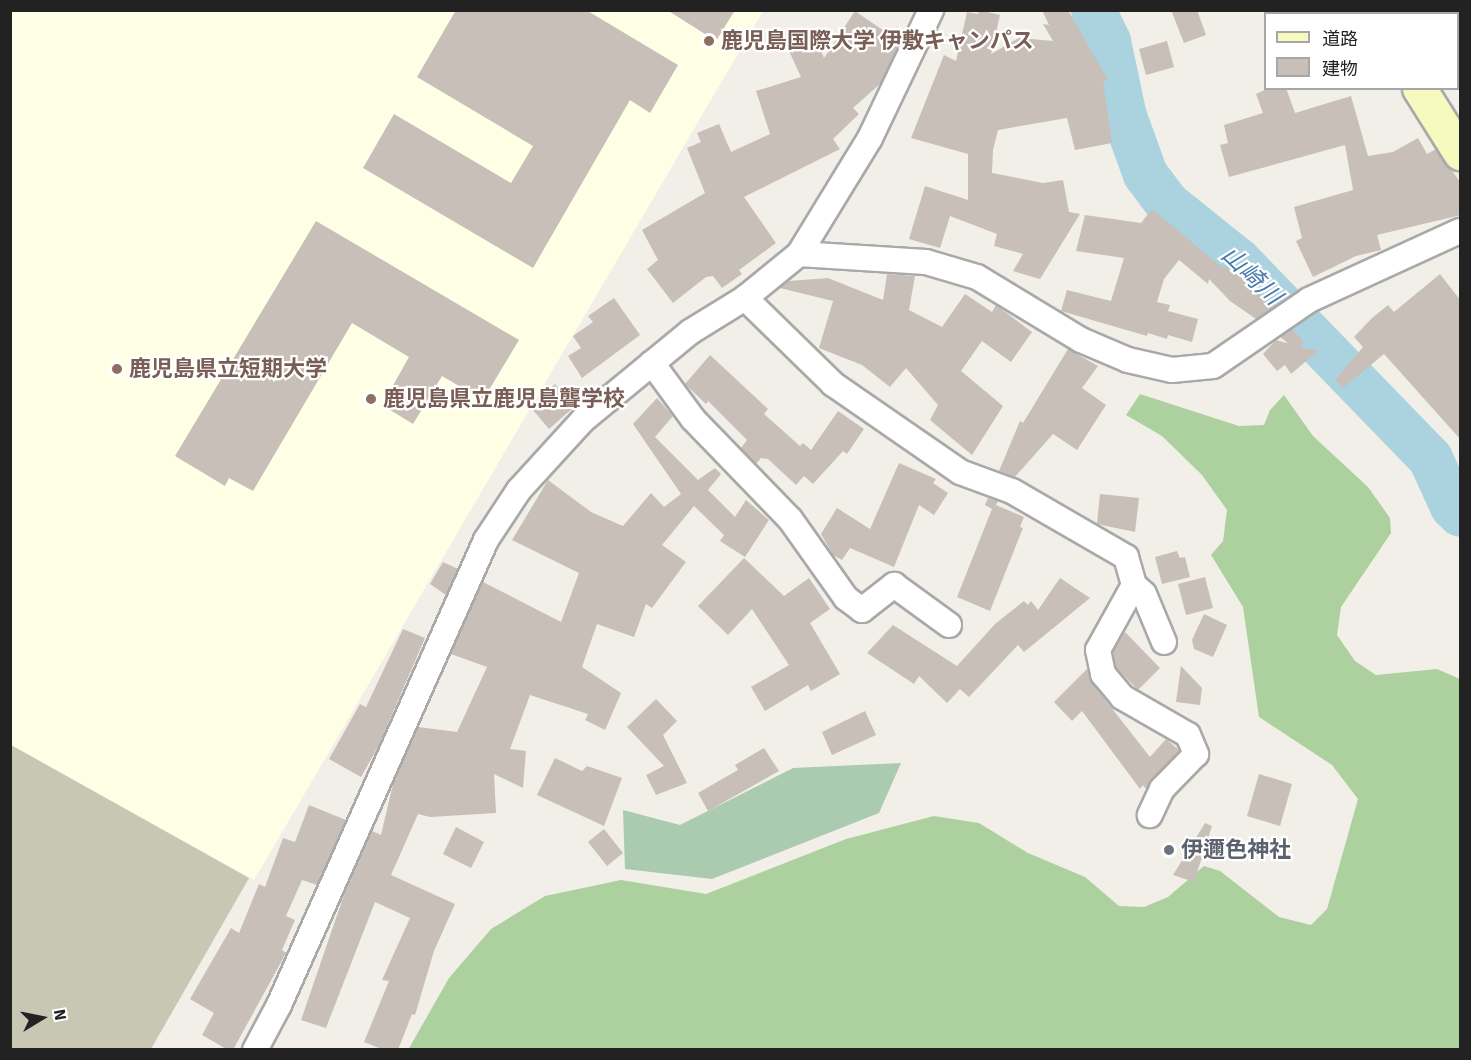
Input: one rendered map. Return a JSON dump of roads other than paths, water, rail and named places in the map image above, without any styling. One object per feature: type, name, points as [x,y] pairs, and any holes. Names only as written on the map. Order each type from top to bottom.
[{"type":"main road","points":[[1420,90],[1461,153]]},
{"type":"street","points":[[255,1050],[279,1005],[486,540],[519,490],[583,420],[690,332],[745,298],[799,254],[870,138],[931,10]]},
{"type":"street","points":[[799,254],[926,262],[977,277],[1081,340],[1128,360],[1172,370],[1213,366],[1309,300],[1461,231]]},
{"type":"street","points":[[745,298],[833,384],[960,472],[1012,491],[1126,557],[1134,585],[1144,594],[1164,642]]},
{"type":"street","points":[[652,363],[693,418],[790,519],[846,598],[862,610],[894,585],[949,625]]},
{"type":"street","points":[[1134,585],[1098,650],[1104,674],[1122,697],[1188,735],[1196,754],[1162,789],[1150,815]]},
{"type":"waterway","name":"山崎川","points":[[1093,10],[1108,41],[1124,116],[1145,174],[1168,204],[1238,260],[1430,458],[1452,506],[1460,514]]},
{"type":"place","name":"鹿児島国際大学 伊敷キャンパス","points":[[709,41]]},
{"type":"place","name":"鹿児島県立短期大学","points":[[117,369]]},
{"type":"place","name":"鹿児島県立鹿児島聾学校","points":[[371,399]]},
{"type":"place","name":"伊邇色神社","points":[[1169,850]]}]
